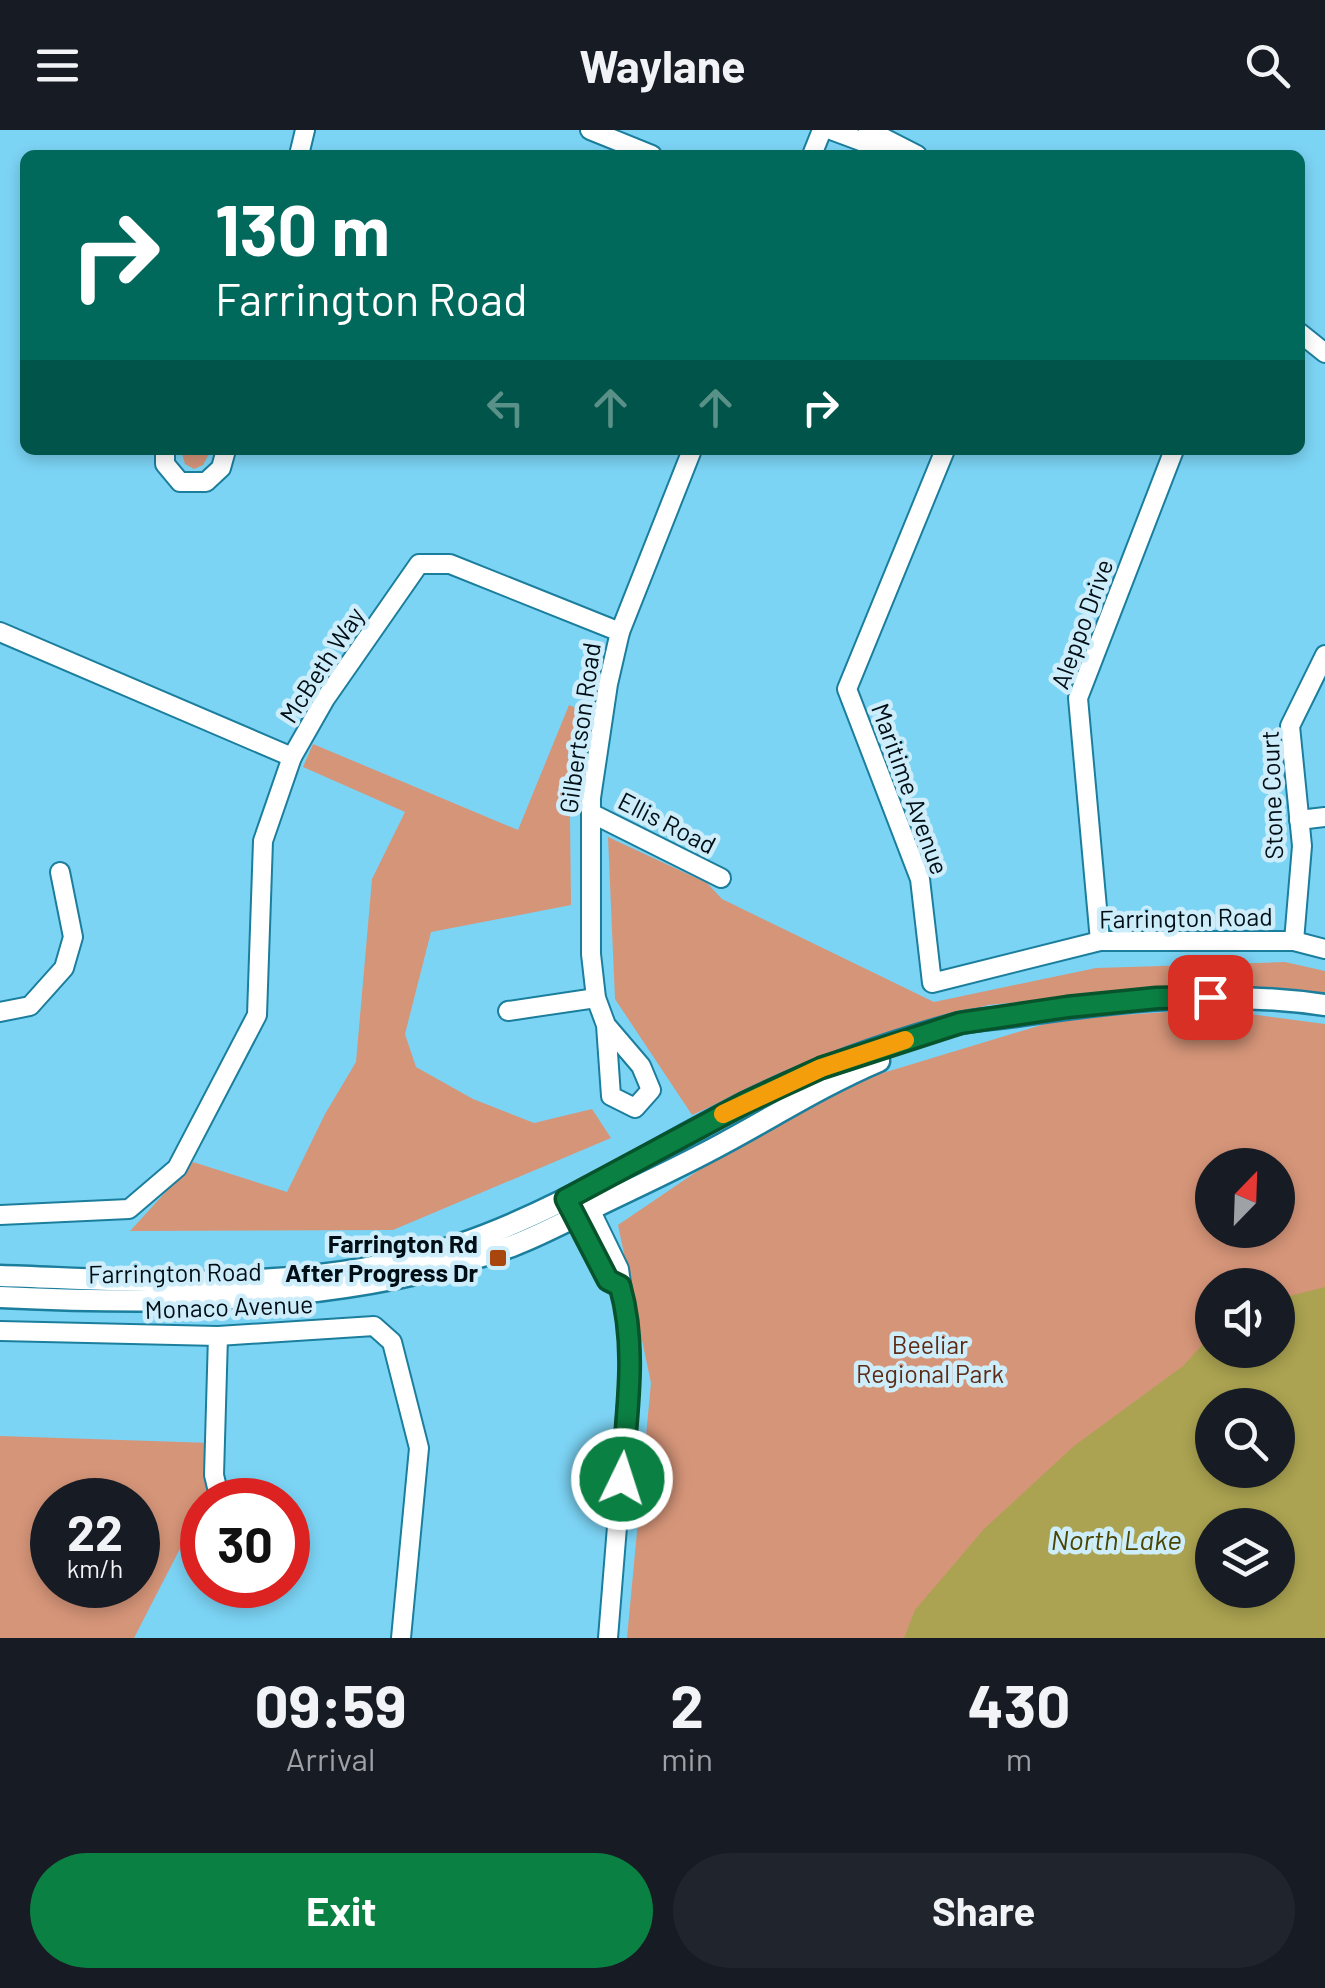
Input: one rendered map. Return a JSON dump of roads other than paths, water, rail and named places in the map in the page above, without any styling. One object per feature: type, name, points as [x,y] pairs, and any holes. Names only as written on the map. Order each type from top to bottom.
[{"type":"main road","name":"Farrington Road","points":[[0,1275],[259,1281],[354,1271],[454,1246],[578,1204],[724,1143],[825,1084],[878,1060],[1014,1017],[1157,998],[1289,1000],[1325,1005]]},
{"type":"main road","name":"Farrington Road","points":[[0,1301],[280,1296],[334,1291],[464,1262],[513,1245],[578,1204]]},
{"type":"street","points":[[590,130],[640,150]]},
{"type":"street","points":[[831,130],[866,143],[892,144]]},
{"type":"street","points":[[868,130],[906,150]]},
{"type":"street","points":[[1305,338],[1325,353]]},
{"type":"street","points":[[165,455],[165,464],[180,482],[206,482],[222,468],[225,455]]},
{"type":"street","name":"Gilbertson Road","points":[[606,1024],[596,998],[591,954],[591,814],[608,684],[620,632],[690,455]]},
{"type":"street","name":"Maritime Avenue","points":[[932,984],[920,879],[847,690],[943,455]]},
{"type":"street","name":"Aleppo Drive","points":[[1100,941],[1078,698],[1172,455]]},
{"type":"street","name":"McBeth Way","points":[[0,632],[292,758],[325,700],[419,564],[450,564],[620,632]]},
{"type":"street","name":"Stone Court","points":[[1294,941],[1302,846],[1290,726],[1325,654]]},
{"type":"street","points":[[0,1215],[130,1209],[178,1168],[257,1015],[263,841],[292,758]]},
{"type":"street","name":"Ellis Road","points":[[591,814],[721,878]]},
{"type":"street","points":[[1300,820],[1325,817]]},
{"type":"street","points":[[0,1012],[30,1006],[64,968],[73,937],[60,872]]},
{"type":"street","name":"Farrington Road","points":[[932,984],[1100,941],[1294,941],[1325,949]]},
{"type":"street","points":[[508,1011],[596,998]]},
{"type":"street","points":[[578,1204],[619,1269],[629,1329],[608,1638]]},
{"type":"street","name":"Monaco Avenue","points":[[0,1332],[218,1336],[374,1326],[392,1342],[419,1448],[401,1638]]},
{"type":"street","points":[[215,1478],[218,1336]]},
{"type":"water","name":"North Lake","points":[[1325,1287],[1325,1638],[904,1638],[915,1610],[984,1529],[1074,1446],[1183,1366],[1195,1353],[1195,1368],[1295,1368],[1295,1295]]},
{"type":"place","name":"Farrington Rd After Progress Dr","points":[[498,1258]]},
{"type":"park label","name":"Beeliar Regional Park","points":[[930,1360]]}]
